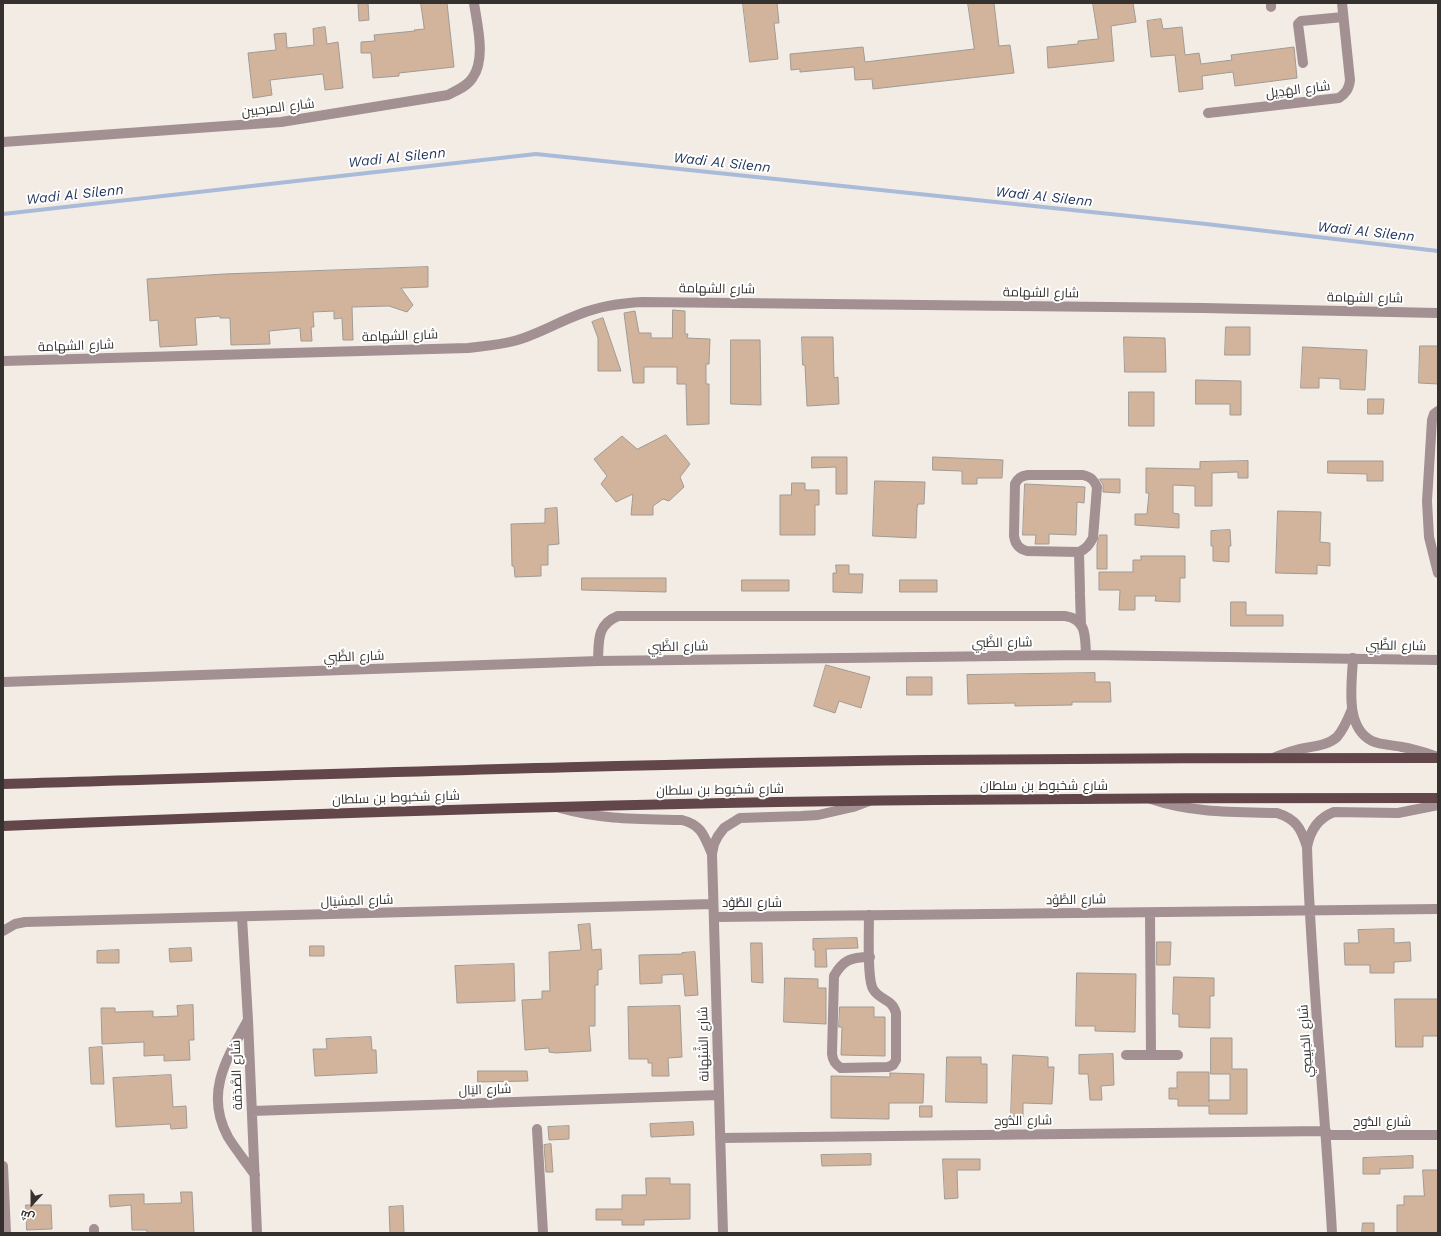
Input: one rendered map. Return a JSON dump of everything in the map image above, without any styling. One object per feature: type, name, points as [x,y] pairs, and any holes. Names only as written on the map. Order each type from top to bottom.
[{"type":"main road","name":"شارع شخبوط بن سلطان","points":[[3,784],[568,768],[924,760],[1438,758]]},
{"type":"main road","name":"شارع شخبوط بن سلطان","points":[[3,826],[243,816],[555,807],[871,801],[1149,798],[1438,798]]},
{"type":"street","name":"شارع المرحبين","points":[[3,142],[281,122],[448,95],[461,88],[473,77],[479,65],[480,48],[474,3]]},
{"type":"street","name":"شارع الهَدِيل","points":[[1208,113],[1339,98],[1345,94],[1349,87],[1350,80],[1342,3]]},
{"type":"street","points":[[1304,63],[1298,24],[1301,21],[1343,17]]},
{"type":"street","name":"شارع الشهامة","points":[[3,361],[468,348],[492,345],[537,333],[595,309],[611,305],[643,302],[1203,308],[1438,313]]},
{"type":"street","points":[[1438,411],[1434,414],[1432,420],[1427,501],[1429,537],[1438,573]]},
{"type":"street","points":[[1028,475],[1089,476],[1094,481],[1097,487],[1092,538],[1090,544],[1079,552],[1027,551],[1018,546],[1014,536],[1015,484],[1018,479],[1022,476],[1028,475]]},
{"type":"street","points":[[1079,552],[1081,625],[1084,632],[1086,655]]},
{"type":"street","points":[[598,661],[601,630],[607,622],[618,616],[1064,616],[1074,618],[1081,625]]},
{"type":"street","name":"شارع الظَّبِي","points":[[3,682],[598,661],[1086,655],[1438,660]]},
{"type":"street","name":"شارع الظَّبِي","points":[[1353,658],[1352,709],[1358,728],[1364,736],[1372,741],[1414,749],[1438,758]]},
{"type":"street","name":"شارع الظَّبِي","points":[[1273,758],[1291,751],[1321,746],[1330,742],[1343,729],[1352,709]]},
{"type":"street","name":"شارع الخِبِيصِي","points":[[1149,798],[1166,804],[1201,810],[1219,812],[1277,813],[1294,821],[1300,828],[1307,847]]},
{"type":"street","name":"شارع الشَّبْهانة","points":[[723,1233],[712,854],[714,844],[721,832],[732,822],[740,818],[818,814],[853,808],[871,801]]},
{"type":"street","name":"شارع الخِبِيصِي","points":[[1332,1233],[1309,910],[1307,847],[1309,838],[1313,829],[1326,815],[1334,812],[1398,813],[1438,805]]},
{"type":"street","name":"شارع الشَّبْهانة","points":[[555,807],[589,815],[618,819],[682,820],[690,822],[698,827],[703,833],[712,854]]},
{"type":"street","name":"شارع المِسْيَال","points":[[3,931],[14,924],[25,922],[714,904]]},
{"type":"street","name":"شارع الطَّوْد","points":[[714,916],[1150,913],[1438,909]]},
{"type":"street","points":[[1150,913],[1150,1055]]},
{"type":"street","points":[[869,915],[870,957],[870,979],[873,989],[892,1004],[896,1013],[896,1060],[893,1065],[888,1067],[841,1068],[836,1065],[832,1054],[834,976],[847,960],[857,957],[870,957]]},
{"type":"street","name":"شارع الصَّدَقة","points":[[242,917],[257,1233]]},
{"type":"street","points":[[248,1020],[225,1062],[220,1077],[218,1108],[228,1137],[255,1175]]},
{"type":"street","points":[[1126,1055],[1178,1055]]},
{"type":"street","name":"شارع اليَال","points":[[252,1111],[718,1094]]},
{"type":"street","points":[[537,1129],[543,1233]]},
{"type":"street","name":"شارع الدُّوح","points":[[720,1138],[1326,1133],[1438,1134]]},
{"type":"street","points":[[3,1166],[6,1233]]},
{"type":"building","points":[[368,3],[369,20],[359,21],[358,4]]},
{"type":"building","points":[[421,3],[447,3],[454,67],[399,73],[399,76],[373,78],[371,53],[361,53],[361,42],[375,41],[374,35],[424,29]]},
{"type":"building","points":[[743,3],[777,3],[779,23],[774,23],[778,59],[750,62]]},
{"type":"building","points":[[968,3],[994,3],[999,46],[1010,45],[1014,73],[873,89],[872,79],[855,80],[854,67],[800,72],[800,69],[791,70],[790,54],[863,47],[865,62],[974,49]]},
{"type":"building","points":[[1093,3],[1133,3],[1136,22],[1111,26],[1114,61],[1048,68],[1047,47],[1078,44],[1078,41],[1098,39]]},
{"type":"building","points":[[1161,19],[1163,29],[1182,27],[1185,55],[1199,53],[1201,64],[1232,60],[1231,55],[1294,47],[1297,78],[1235,86],[1233,72],[1202,76],[1203,89],[1179,92],[1175,55],[1151,57],[1147,21]]},
{"type":"building","points":[[325,27],[327,44],[338,42],[343,88],[325,90],[323,74],[270,80],[272,95],[253,98],[248,53],[276,50],[274,34],[286,33],[287,48],[314,45],[313,29]]},
{"type":"building","points":[[428,267],[428,287],[401,288],[413,305],[407,312],[389,306],[352,307],[353,340],[343,340],[342,318],[334,319],[334,311],[313,312],[314,327],[311,327],[312,341],[301,341],[300,328],[269,331],[270,344],[231,345],[230,318],[220,318],[220,316],[195,318],[197,345],[160,347],[158,320],[150,321],[147,279],[224,274]]},
{"type":"building","points":[[673,310],[685,311],[685,334],[688,334],[687,338],[710,339],[709,364],[706,364],[706,384],[709,384],[709,424],[687,425],[686,384],[677,384],[677,367],[644,367],[644,383],[633,383],[624,313],[635,311],[639,333],[651,333],[651,338],[672,338]]},
{"type":"building","points":[[603,318],[621,371],[598,371],[598,338],[592,322]]},
{"type":"building","points":[[1226,327],[1250,327],[1250,355],[1225,355]]},
{"type":"building","points":[[802,337],[833,337],[834,378],[838,377],[839,404],[807,406]]},
{"type":"building","points":[[1124,337],[1165,338],[1166,372],[1125,372]]},
{"type":"building","points":[[731,340],[760,340],[761,405],[731,404]]},
{"type":"building","points":[[1420,346],[1438,346],[1438,384],[1419,383]]},
{"type":"building","points":[[1303,347],[1367,350],[1365,390],[1340,389],[1340,379],[1319,378],[1319,388],[1301,388]]},
{"type":"building","points":[[1196,380],[1241,381],[1241,415],[1230,415],[1230,404],[1196,404]]},
{"type":"building","points":[[1129,392],[1154,392],[1154,426],[1129,426]]},
{"type":"building","points":[[1368,399],[1384,399],[1383,414],[1368,414]]},
{"type":"building","points":[[666,435],[690,464],[680,477],[684,487],[669,501],[663,499],[653,506],[653,515],[631,515],[633,494],[616,502],[601,484],[607,476],[594,459],[622,436],[637,449]]},
{"type":"building","points":[[812,457],[847,457],[847,494],[836,494],[836,467],[812,468]]},
{"type":"building","points":[[933,457],[1003,460],[1002,478],[977,478],[977,484],[962,484],[962,471],[933,470]]},
{"type":"building","points":[[1248,461],[1248,478],[1238,478],[1238,472],[1212,473],[1212,506],[1195,506],[1195,486],[1173,485],[1173,513],[1179,514],[1179,528],[1135,525],[1135,514],[1147,514],[1149,493],[1146,493],[1146,468],[1200,469],[1200,462]]},
{"type":"building","points":[[1328,461],[1383,461],[1383,481],[1367,481],[1367,474],[1328,473]]},
{"type":"building","points":[[1100,479],[1120,479],[1120,493],[1103,492],[1103,485]]},
{"type":"building","points":[[875,481],[925,482],[924,504],[918,504],[917,508],[916,538],[873,536]]},
{"type":"building","points":[[792,483],[805,483],[805,490],[819,490],[819,505],[815,505],[815,535],[780,535],[780,495],[791,495]]},
{"type":"building","points":[[1025,484],[1085,487],[1084,503],[1077,502],[1076,535],[1049,534],[1049,544],[1035,544],[1036,535],[1023,535]]},
{"type":"building","points":[[557,508],[559,544],[548,545],[548,565],[541,565],[541,576],[515,577],[514,566],[512,566],[511,524],[545,523],[545,509]]},
{"type":"building","points":[[1278,511],[1321,512],[1320,542],[1330,543],[1330,566],[1317,565],[1317,574],[1276,573]]},
{"type":"building","points":[[1230,530],[1231,546],[1229,546],[1229,562],[1213,561],[1211,531]]},
{"type":"building","points":[[1100,535],[1107,535],[1107,569],[1097,569],[1097,545]]},
{"type":"building","points":[[1141,556],[1185,556],[1185,578],[1180,578],[1180,602],[1155,601],[1156,596],[1135,596],[1135,610],[1119,610],[1120,590],[1099,590],[1099,572],[1133,572],[1133,560],[1141,560]]},
{"type":"building","points":[[836,565],[849,565],[849,574],[863,574],[862,593],[833,592],[833,573],[836,573]]},
{"type":"building","points":[[582,578],[666,578],[666,592],[582,590]]},
{"type":"building","points":[[742,580],[789,580],[789,591],[742,591]]},
{"type":"building","points":[[900,580],[937,580],[937,592],[900,592]]},
{"type":"building","points":[[1231,602],[1246,602],[1246,615],[1283,615],[1283,626],[1231,626]]},
{"type":"building","points":[[826,665],[870,677],[861,708],[839,701],[835,713],[814,706]]},
{"type":"building","points":[[1095,673],[1095,682],[1110,682],[1111,702],[1072,702],[1072,705],[1015,706],[1015,703],[968,704],[967,675]]},
{"type":"building","points":[[907,677],[932,677],[932,695],[907,695]]},
{"type":"building","points":[[590,924],[592,950],[601,949],[602,969],[598,970],[598,985],[595,985],[595,1026],[589,1026],[591,1051],[556,1053],[549,1052],[549,1048],[525,1050],[522,1000],[542,999],[542,991],[550,991],[549,952],[581,950],[578,925]]},
{"type":"building","points":[[1394,929],[1394,943],[1410,942],[1411,961],[1394,962],[1394,973],[1370,973],[1370,965],[1345,965],[1344,943],[1359,943],[1358,930]]},
{"type":"building","points":[[857,938],[858,948],[826,949],[827,967],[815,967],[815,950],[813,950],[813,939]]},
{"type":"building","points":[[1157,942],[1171,942],[1170,965],[1157,965]]},
{"type":"building","points":[[751,943],[762,943],[763,983],[752,982]]},
{"type":"building","points":[[310,946],[324,946],[324,956],[310,956]]},
{"type":"building","points":[[191,948],[192,961],[170,962],[169,949]]},
{"type":"building","points":[[119,950],[119,963],[97,963],[97,951]]},
{"type":"building","points":[[695,952],[698,995],[685,996],[683,974],[662,975],[662,983],[640,984],[639,955],[682,954]]},
{"type":"building","points":[[514,964],[515,1001],[457,1003],[455,966]]},
{"type":"building","points":[[1077,973],[1136,974],[1135,1032],[1095,1031],[1095,1026],[1076,1026]]},
{"type":"building","points":[[1174,977],[1214,978],[1214,996],[1210,996],[1210,1028],[1179,1027],[1179,1014],[1173,1014]]},
{"type":"building","points":[[785,978],[818,979],[818,988],[826,988],[826,1024],[784,1022]]},
{"type":"building","points":[[1395,999],[1438,999],[1438,1036],[1423,1036],[1423,1047],[1396,1047]]},
{"type":"building","points":[[193,1005],[194,1040],[189,1040],[190,1060],[164,1061],[164,1055],[144,1056],[144,1042],[102,1044],[101,1008],[115,1008],[115,1012],[153,1011],[153,1017],[178,1016],[177,1006]]},
{"type":"building","points":[[680,1006],[682,1057],[668,1058],[669,1076],[652,1076],[652,1063],[648,1063],[648,1059],[629,1059],[628,1007]]},
{"type":"building","points":[[840,1007],[874,1007],[874,1017],[885,1017],[885,1056],[841,1055],[842,1027],[839,1027]]},
{"type":"building","points":[[371,1037],[372,1050],[376,1050],[377,1073],[315,1076],[313,1049],[327,1049],[326,1039]]},
{"type":"building","points":[[1211,1038],[1232,1038],[1232,1069],[1247,1069],[1247,1114],[1209,1114],[1209,1106],[1178,1106],[1178,1099],[1169,1099],[1169,1088],[1177,1088],[1177,1072],[1209,1072],[1209,1100],[1230,1100],[1230,1074],[1211,1074]]},
{"type":"building","points":[[102,1047],[104,1084],[91,1084],[89,1048]]},
{"type":"building","points":[[1113,1054],[1114,1085],[1101,1086],[1102,1100],[1090,1100],[1088,1074],[1079,1074],[1079,1055]]},
{"type":"building","points":[[1013,1055],[1048,1057],[1048,1067],[1054,1067],[1052,1104],[1023,1103],[1023,1117],[1011,1117]]},
{"type":"building","points":[[947,1057],[981,1057],[981,1064],[987,1064],[987,1103],[946,1102]]},
{"type":"building","points":[[478,1071],[527,1071],[528,1081],[478,1082]]},
{"type":"building","points":[[890,1073],[924,1074],[923,1103],[889,1103],[889,1119],[831,1118],[831,1076],[890,1077]]},
{"type":"building","points":[[171,1075],[173,1107],[186,1106],[187,1128],[171,1129],[170,1124],[116,1127],[113,1078]]},
{"type":"building","points":[[920,1106],[932,1106],[932,1117],[920,1117]]},
{"type":"building","points":[[693,1122],[694,1135],[651,1137],[650,1124]]},
{"type":"building","points":[[569,1126],[569,1139],[549,1140],[548,1127]]},
{"type":"building","points":[[551,1144],[553,1172],[546,1172],[544,1145]]},
{"type":"building","points":[[871,1154],[871,1165],[822,1166],[821,1155]]},
{"type":"building","points":[[1413,1156],[1413,1168],[1380,1169],[1380,1174],[1363,1174],[1363,1158]]},
{"type":"building","points":[[943,1159],[980,1159],[980,1170],[957,1170],[958,1198],[945,1199]]},
{"type":"building","points":[[1423,1170],[1438,1170],[1438,1233],[1397,1233],[1397,1205],[1404,1205],[1404,1196],[1424,1196]]},
{"type":"building","points":[[646,1178],[670,1178],[670,1184],[690,1184],[690,1219],[644,1220],[644,1225],[622,1225],[622,1220],[596,1220],[596,1209],[622,1209],[622,1195],[646,1195]]},
{"type":"building","points":[[181,1192],[192,1192],[194,1233],[147,1233],[147,1230],[132,1230],[131,1205],[110,1207],[109,1195],[144,1194],[144,1204],[181,1203]]},
{"type":"building","points":[[26,1205],[51,1205],[52,1229],[27,1230]]},
{"type":"building","points":[[403,1206],[404,1233],[390,1233],[389,1207]]},
{"type":"building","points":[[1363,1223],[1374,1223],[1374,1233],[1362,1233]]},
{"type":"waterway","name":"Wadi Al Silenn","points":[[3,214],[536,154],[1206,224],[1438,251]]}]
